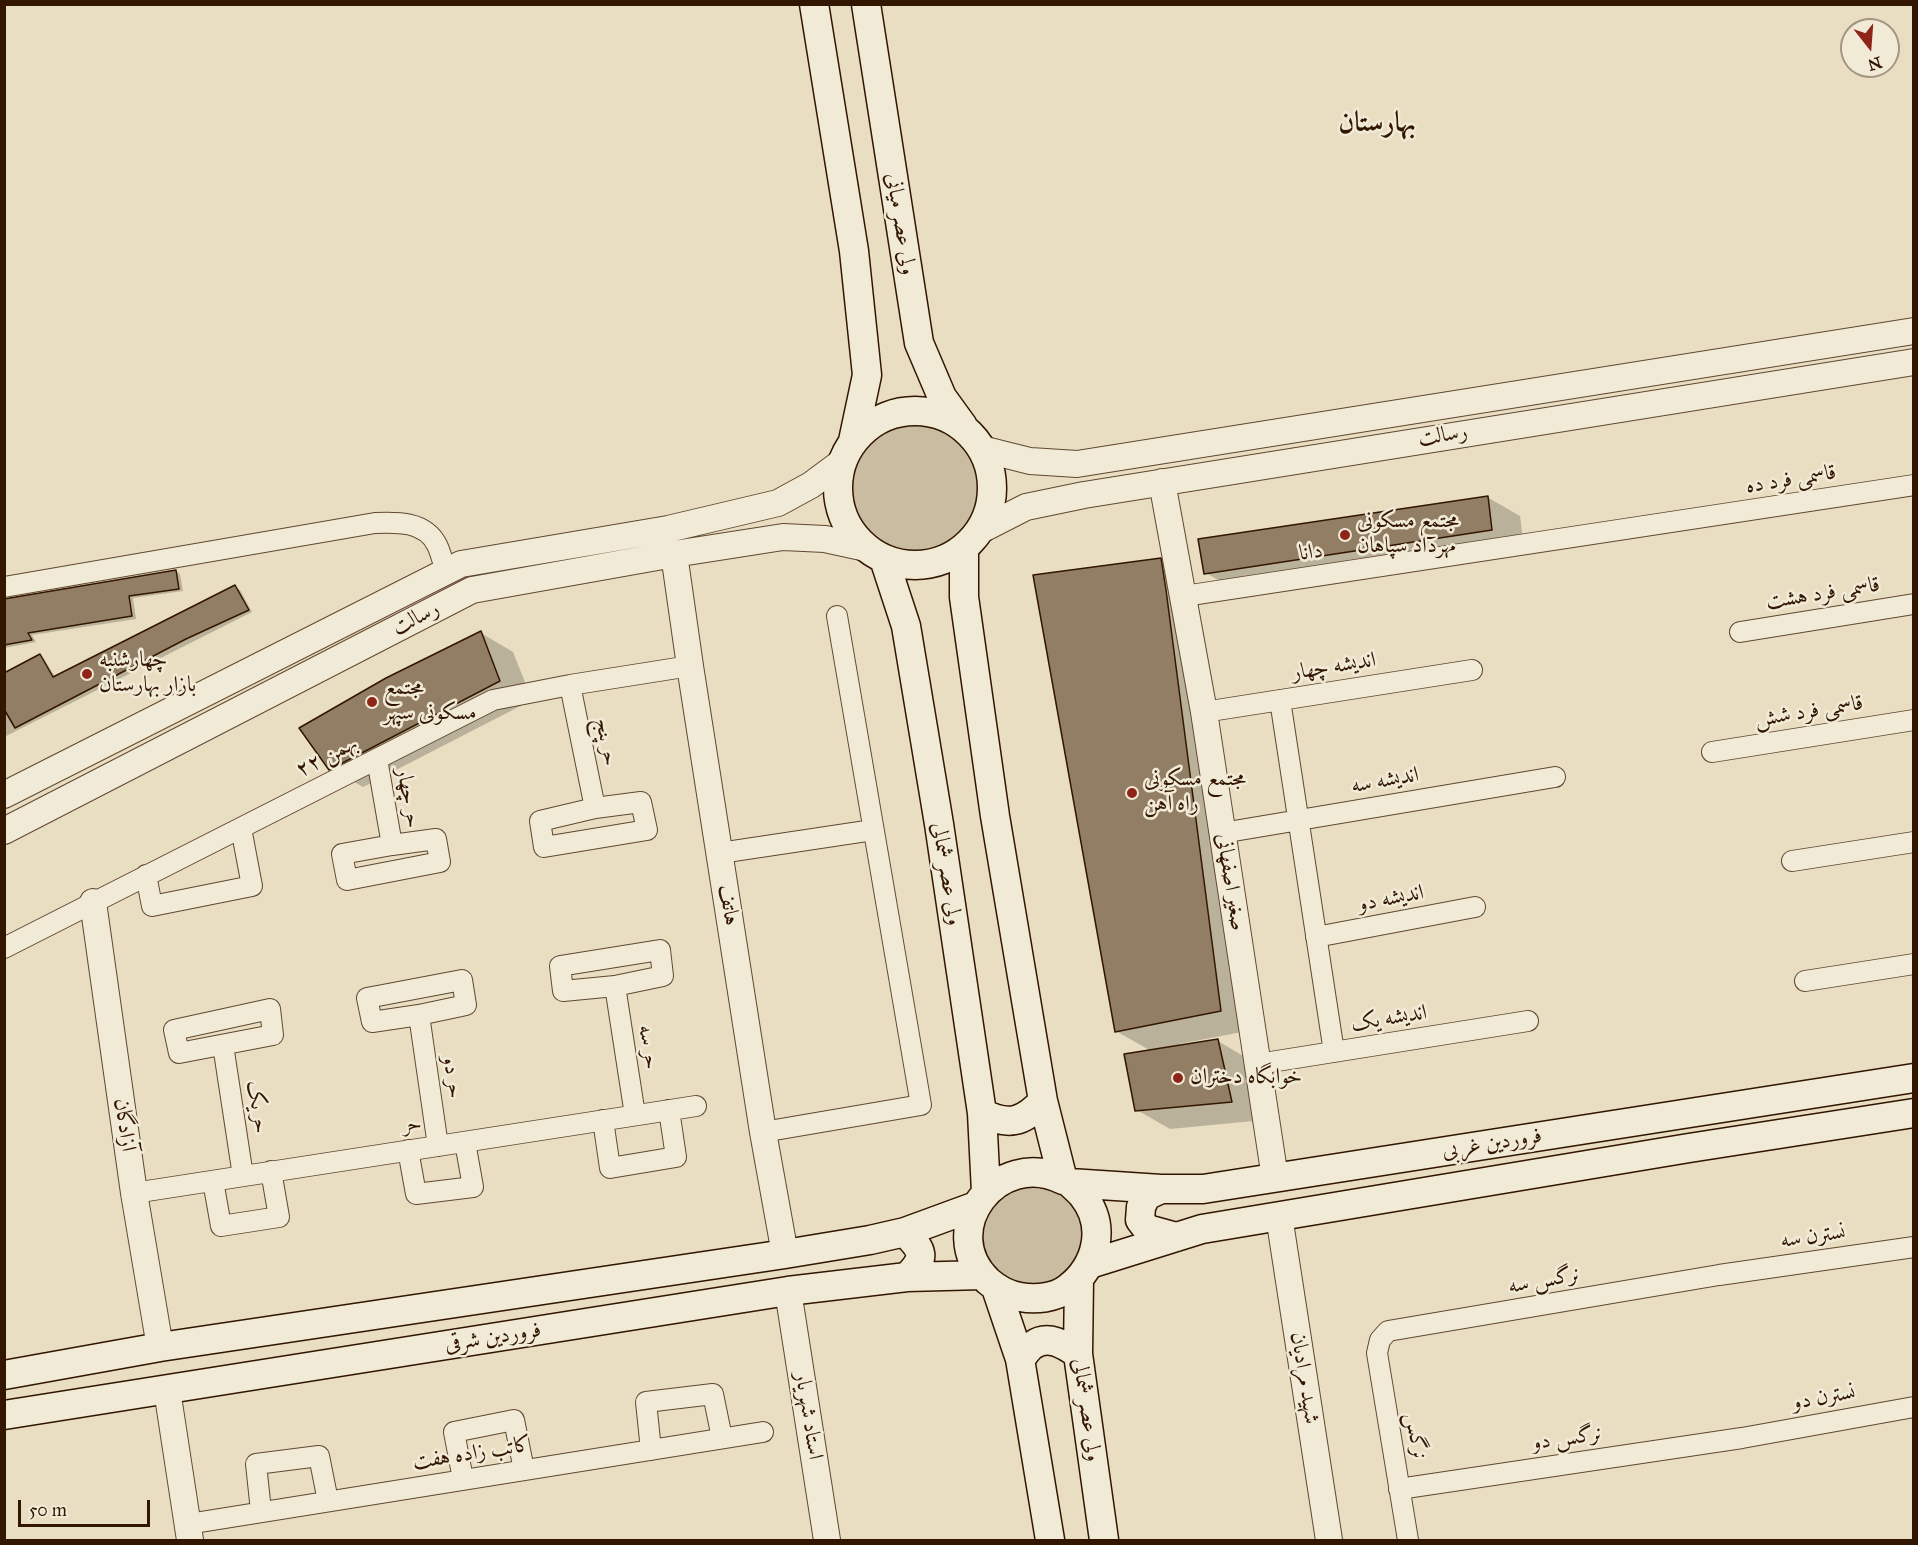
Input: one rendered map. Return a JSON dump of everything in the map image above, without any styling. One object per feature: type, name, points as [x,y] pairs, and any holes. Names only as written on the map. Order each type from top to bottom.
[{"type":"main road","points":[[814,4],[854,251],[867,375],[837,485],[840,509],[850,530],[875,554],[912,565],[939,561],[971,539],[988,512],[992,490],[990,469],[975,440],[947,418],[922,411],[896,413],[873,423],[848,451]]},
{"type":"main road","name":"ولی عصر میانی","points":[[866,4],[919,343],[942,397],[975,440]]},
{"type":"main road","points":[[971,539],[964,597],[995,816],[1043,1101],[1066,1181]]},
{"type":"main road","name":"ولی عصر شمالی","points":[[875,554],[906,626],[982,1113],[981,1199]]},
{"type":"main road","name":"فروردین غربی","points":[[1066,1181],[1161,1189],[1203,1189],[1914,1078]]},
{"type":"main road","points":[[982,1113],[997,1121],[1015,1121],[1031,1114],[1043,1101]]},
{"type":"main road","name":"فروردین غربی","points":[[1084,1271],[1202,1229],[1914,1113]]},
{"type":"main road","points":[[1683,1115],[1689,1148]]},
{"type":"main road","points":[[989,1281],[1012,1296],[1030,1299],[1048,1297],[1065,1290],[1084,1271],[1096,1247],[1096,1229],[1092,1211],[1083,1196],[1066,1181],[1053,1175],[1035,1172],[1017,1173],[1000,1180],[981,1199],[970,1224],[969,1242],[973,1259],[989,1281],[1020,1359],[1050,1540]]},
{"type":"main road","points":[[1161,1189],[1146,1196],[1141,1208],[1140,1220],[1147,1229],[1176,1237]]},
{"type":"main road","name":"فروردین شرقی","points":[[4,1376],[160,1347],[870,1240],[905,1232],[981,1199]]},
{"type":"main road","points":[[905,1232],[917,1245],[921,1256],[919,1265],[907,1277]]},
{"type":"main road","name":"ولی عصر شمالی","points":[[1084,1271],[1078,1354],[1104,1540]]},
{"type":"main road","name":"فروردین شرقی","points":[[4,1415],[788,1291],[907,1277],[989,1281]]},
{"type":"main road","points":[[1020,1359],[1033,1344],[1049,1340],[1064,1344],[1078,1354]]},
{"type":"street","name":"رسالت","points":[[975,440],[1030,461],[1077,464],[1914,331]]},
{"type":"street","name":"رسالت","points":[[971,539],[1026,507],[1162,482],[1914,362]]},
{"type":"street","name":"رسالت","points":[[4,795],[461,564],[668,529],[778,503],[811,485],[848,451]]},
{"type":"street","name":"صغیر اصفهانی","points":[[1162,482],[1204,712],[1275,1178]]},
{"type":"street","name":"قاسمی فرد ده","points":[[1517,547],[1914,485]]},
{"type":"street","points":[[4,587],[375,523],[396,522],[421,527],[436,543],[446,572]]},
{"type":"street","name":"رسالت","points":[[4,831],[472,590],[783,537],[825,539],[875,554]]},
{"type":"street","name":"دانا","points":[[1184,596],[1517,547]]},
{"type":"street","name":"هاتف","points":[[674,554],[763,1132],[785,1254]]},
{"type":"street","name":"قاسمی فرد هشت","points":[[1740,632],[1914,604]]},
{"type":"street","points":[[763,1132],[921,1105],[837,616]]},
{"type":"street","name":"۲۲ بهمن","points":[[4,948],[493,700],[690,666]]},
{"type":"street","name":"اندیشه چهار","points":[[1204,712],[1472,670]]},
{"type":"street","name":"حر پنج","points":[[570,686],[595,808]]},
{"type":"street","points":[[1280,700],[1334,1052]]},
{"type":"street","name":"قاسمی فرد شش","points":[[1712,752],[1914,720]]},
{"type":"street","name":"حر چهار","points":[[376,759],[392,845]]},
{"type":"street","name":"اندیشه سه","points":[[1222,833],[1555,777]]},
{"type":"street","points":[[640,802],[646,830],[544,847],[540,821],[595,808],[640,802]]},
{"type":"street","points":[[146,875],[152,906],[252,886],[241,828]]},
{"type":"street","points":[[720,853],[873,830]]},
{"type":"street","points":[[1792,861],[1914,842]]},
{"type":"street","name":"آزادگان","points":[[93,902],[134,1193],[160,1347]]},
{"type":"street","name":"اندیشه دو","points":[[1316,938],[1475,907]]},
{"type":"street","points":[[660,950],[663,976],[615,986],[563,991],[560,966],[660,950]]},
{"type":"street","points":[[1805,981],[1914,964]]},
{"type":"street","name":"حر سه","points":[[615,986],[635,1115]]},
{"type":"street","name":"حر دو","points":[[419,1016],[438,1146]]},
{"type":"street","name":"اندیشه یک","points":[[1258,1064],[1528,1022]]},
{"type":"street","name":"حر یک","points":[[224,1045],[243,1176]]},
{"type":"street","name":"حر","points":[[134,1193],[696,1106]]},
{"type":"street","points":[[603,1120],[610,1168],[676,1157],[669,1110]]},
{"type":"street","points":[[408,1150],[416,1194],[473,1186],[465,1142]]},
{"type":"street","points":[[213,1181],[221,1226],[279,1217],[271,1172]]},
{"type":"street","name":"شهید مرادیان","points":[[1279,1216],[1329,1540]]},
{"type":"street","name":"نسترن سه","points":[[1719,1275],[1914,1247]]},
{"type":"street","name":"نرگس سه","points":[[1380,1340],[1388,1331],[1719,1275]]},
{"type":"street","name":"استاد شهریار","points":[[788,1291],[827,1540]]},
{"type":"street","name":"نرگس","points":[[1380,1340],[1377,1353],[1408,1540]]},
{"type":"street","points":[[166,1390],[189,1532]]},
{"type":"street","points":[[651,1450],[646,1402],[713,1394],[722,1438]]},
{"type":"street","name":"نسترن دو","points":[[1742,1438],[1914,1407]]},
{"type":"street","points":[[463,1479],[454,1432],[514,1420],[524,1470]]},
{"type":"street","name":"کاتب زاده هفت","points":[[189,1532],[261,1511],[763,1432]]},
{"type":"street","name":"نرگس دو","points":[[1399,1489],[1742,1438]]},
{"type":"street","points":[[261,1511],[256,1464],[319,1456],[328,1501]]},
{"type":"shaded area","points":[[914,418],[940,423],[963,438],[978,461],[983,487],[978,513],[963,536],[940,551],[914,556],[888,551],[865,536],[850,513],[845,487],[850,461],[865,438],[888,423]]},
{"type":"shaded area","points":[[1022,1186],[1042,1186],[1068,1200],[1079,1217],[1082,1236],[1079,1255],[1068,1272],[1042,1286],[1022,1286],[1004,1278],[990,1264],[982,1246],[982,1226],[990,1208],[1004,1194]]},
{"type":"building","name":"مجتمع مسکونی مهرداد سپاهان","points":[[1488,496],[1492,530],[1204,574],[1198,539]]},
{"type":"building","name":"مجتمع مسکونی راه آهن","points":[[1161,558],[1221,1011],[1115,1032],[1033,575]]},
{"type":"building","points":[[176,570],[179,589],[129,596],[132,616],[28,633],[32,640],[4,645],[4,599]]},
{"type":"building","points":[[235,585],[249,610],[186,639],[15,728],[4,709],[4,673],[40,654],[53,677]]},
{"type":"building","points":[[481,631],[500,681],[329,770],[299,728],[386,678]]},
{"type":"building","name":"خوابگاه دختران","points":[[1218,1039],[1232,1102],[1135,1111],[1124,1054]]},
{"type":"place","name":"مجتمع مسکونی مهرداد سپاهان","points":[[1345,535]]},
{"type":"place","name":"چهارشنبه بازار بهارستان","points":[[87,674]]},
{"type":"place","name":"مجتمع مسکونی سپهر","points":[[372,702]]},
{"type":"place","name":"مجتمع مسکونی راه آهن","points":[[1132,793]]},
{"type":"place","name":"خوابگاه دختران","points":[[1178,1078]]},
{"type":"district","name":"بهارستان","points":[[1377,124]]}]
